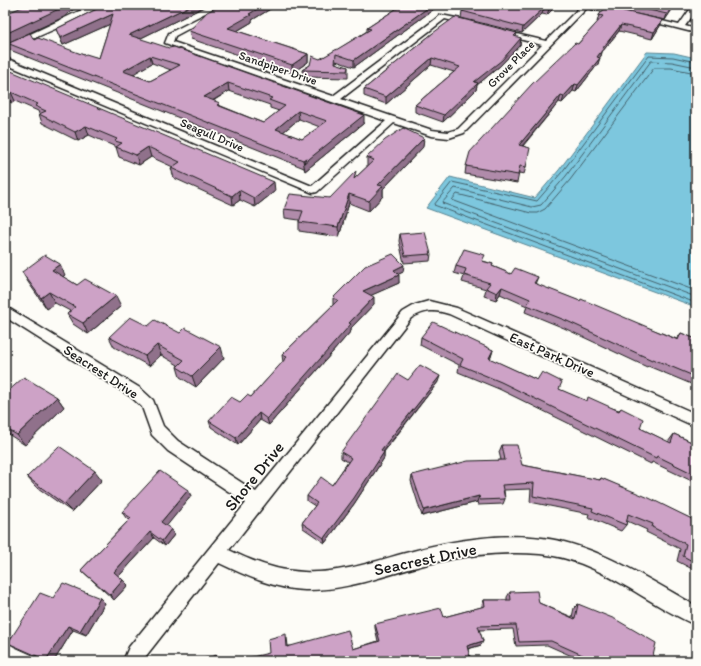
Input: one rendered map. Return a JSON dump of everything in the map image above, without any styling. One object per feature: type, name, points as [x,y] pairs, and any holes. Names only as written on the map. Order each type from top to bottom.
[{"type":"street","points":[[5,49],[84,13],[97,5]]},
{"type":"street","name":"Sandpiper Drive","points":[[229,5],[172,35],[169,43],[431,133],[449,135]]},
{"type":"street","points":[[584,5],[696,31]]},
{"type":"street","name":"Grove Place","points":[[449,135],[462,131],[548,44],[584,5]]},
{"type":"street","points":[[681,27],[696,6]]},
{"type":"street","points":[[334,100],[444,17],[474,25]]},
{"type":"street","points":[[488,28],[548,44]]},
{"type":"street","name":"Seagull Drive","points":[[5,61],[313,190],[392,120]]},
{"type":"street","name":"East Park Drive","points":[[407,315],[428,305],[453,311],[696,421]]},
{"type":"street","name":"Seacrest Drive","points":[[5,311],[135,392],[148,404],[157,430],[173,446],[258,502]]},
{"type":"street","name":"Shore Drive","points":[[132,661],[136,654],[407,315]]},
{"type":"street","name":"Seacrest Drive","points":[[217,553],[240,565],[264,574],[285,579],[312,581],[340,578],[452,550],[488,546],[548,546],[601,563],[696,616]]},
{"type":"water","points":[[647,52],[674,53],[696,58],[696,307],[426,208],[450,177],[535,198],[559,170]]},
{"type":"building","points":[[27,5],[66,5],[5,34],[5,14]]},
{"type":"building","points":[[105,5],[155,5],[154,8],[162,5],[192,5],[129,35],[169,48],[174,47],[364,115],[304,163],[306,158],[303,160],[7,43],[30,33],[34,40],[38,38],[84,55],[86,54],[99,58],[113,14],[60,38],[56,29]],"holes":[[[150,56],[180,65],[150,81],[123,71]],[[228,83],[272,98],[269,100],[285,106],[263,123],[217,105],[220,103],[204,97]],[[298,111],[327,121],[302,139],[276,129]]]},
{"type":"building","points":[[221,5],[264,5],[249,14],[251,15],[228,28],[308,54],[292,65],[189,31],[207,12]]},
{"type":"building","points":[[402,5],[432,5],[354,60],[336,54],[335,63],[348,67],[347,71],[302,70],[310,65],[312,56],[320,59],[337,49],[336,50],[371,29],[367,28]]},
{"type":"building","points":[[470,5],[552,5],[549,9],[544,8],[523,27],[462,11]]},
{"type":"building","points":[[626,5],[674,5],[667,14]]},
{"type":"building","points":[[606,7],[663,20],[654,32],[621,25],[597,57],[600,58],[578,85],[575,84],[564,96],[561,95],[519,145],[530,148],[526,167],[520,166],[518,175],[466,166],[470,152],[532,84],[575,43],[578,44],[603,16],[599,15]]},
{"type":"building","points":[[455,17],[517,33],[514,36],[521,38],[502,60],[474,82],[478,83],[444,115],[415,105],[460,67],[432,58],[386,97],[364,89],[433,33]]},
{"type":"building","points":[[5,69],[274,182],[254,198],[239,190],[232,196],[171,168],[180,162],[148,147],[136,155],[116,147],[122,143],[115,141],[117,139],[86,126],[75,132],[39,114],[46,111],[35,106],[38,104],[11,92],[7,94],[5,93]]},
{"type":"building","points":[[403,128],[424,138],[378,185],[383,186],[369,201],[349,194],[338,227],[299,222],[303,211],[284,209],[290,194],[330,198],[356,171],[354,179],[374,160],[367,157],[385,140]]},
{"type":"building","points":[[425,232],[431,254],[405,256],[400,234]]},
{"type":"building","points":[[464,249],[485,255],[482,261],[493,264],[492,266],[511,274],[515,268],[538,277],[534,283],[580,301],[581,299],[678,340],[681,333],[696,339],[696,377],[653,359],[652,360],[567,321],[527,305],[530,299],[502,287],[497,293],[486,288],[490,283],[464,275],[466,269],[456,266]]},
{"type":"building","points":[[393,254],[404,265],[394,270],[399,275],[363,291],[374,297],[349,323],[351,324],[267,419],[259,413],[236,438],[209,421],[231,397],[240,402],[247,395],[251,397],[287,357],[282,355],[338,300],[333,298],[365,266]]},
{"type":"building","points":[[45,255],[60,264],[52,270],[77,285],[85,279],[116,296],[83,323],[67,314],[75,307],[49,292],[41,298],[22,272]]},
{"type":"building","points":[[130,317],[148,326],[155,320],[180,333],[185,328],[221,347],[192,376],[177,367],[184,360],[157,345],[145,356],[109,337]]},
{"type":"building","points":[[433,322],[493,350],[489,358],[537,380],[542,372],[562,382],[559,389],[587,401],[588,397],[619,411],[621,408],[643,419],[640,428],[671,443],[674,434],[696,444],[696,475],[657,456],[656,458],[501,382],[460,365],[463,359],[421,337]]},
{"type":"building","points":[[420,365],[440,376],[381,450],[384,452],[354,498],[324,538],[302,523],[317,503],[307,496],[321,477],[332,485],[351,458],[341,452],[398,374],[408,380]]},
{"type":"building","points":[[24,377],[57,397],[17,435],[5,428],[5,394]]},
{"type":"building","points":[[502,445],[517,445],[522,465],[600,480],[601,478],[649,498],[696,521],[696,563],[683,556],[686,544],[652,527],[653,524],[628,514],[626,525],[592,511],[593,508],[533,496],[534,483],[502,485],[505,499],[480,500],[479,496],[424,510],[412,475],[468,461],[505,460]]},
{"type":"building","points":[[59,446],[95,471],[64,504],[27,477]]},
{"type":"building","points":[[160,471],[188,490],[161,522],[171,529],[162,541],[150,532],[114,572],[123,580],[110,595],[81,570],[131,518],[122,512]]},
{"type":"building","points":[[63,583],[100,598],[80,631],[68,626],[46,660],[8,643],[40,593],[53,598]]},
{"type":"building","points":[[537,591],[539,603],[575,619],[578,604],[615,619],[656,643],[653,656],[661,661],[596,661],[551,641],[519,642],[516,625],[478,626],[483,641],[467,646],[470,657],[454,661],[236,661],[269,653],[268,639],[286,634],[287,647],[348,630],[353,649],[380,641],[375,624],[441,608],[444,617],[485,606],[484,600],[511,600],[510,592]]},
{"type":"building","points":[[217,655],[218,661],[195,661]]}]
